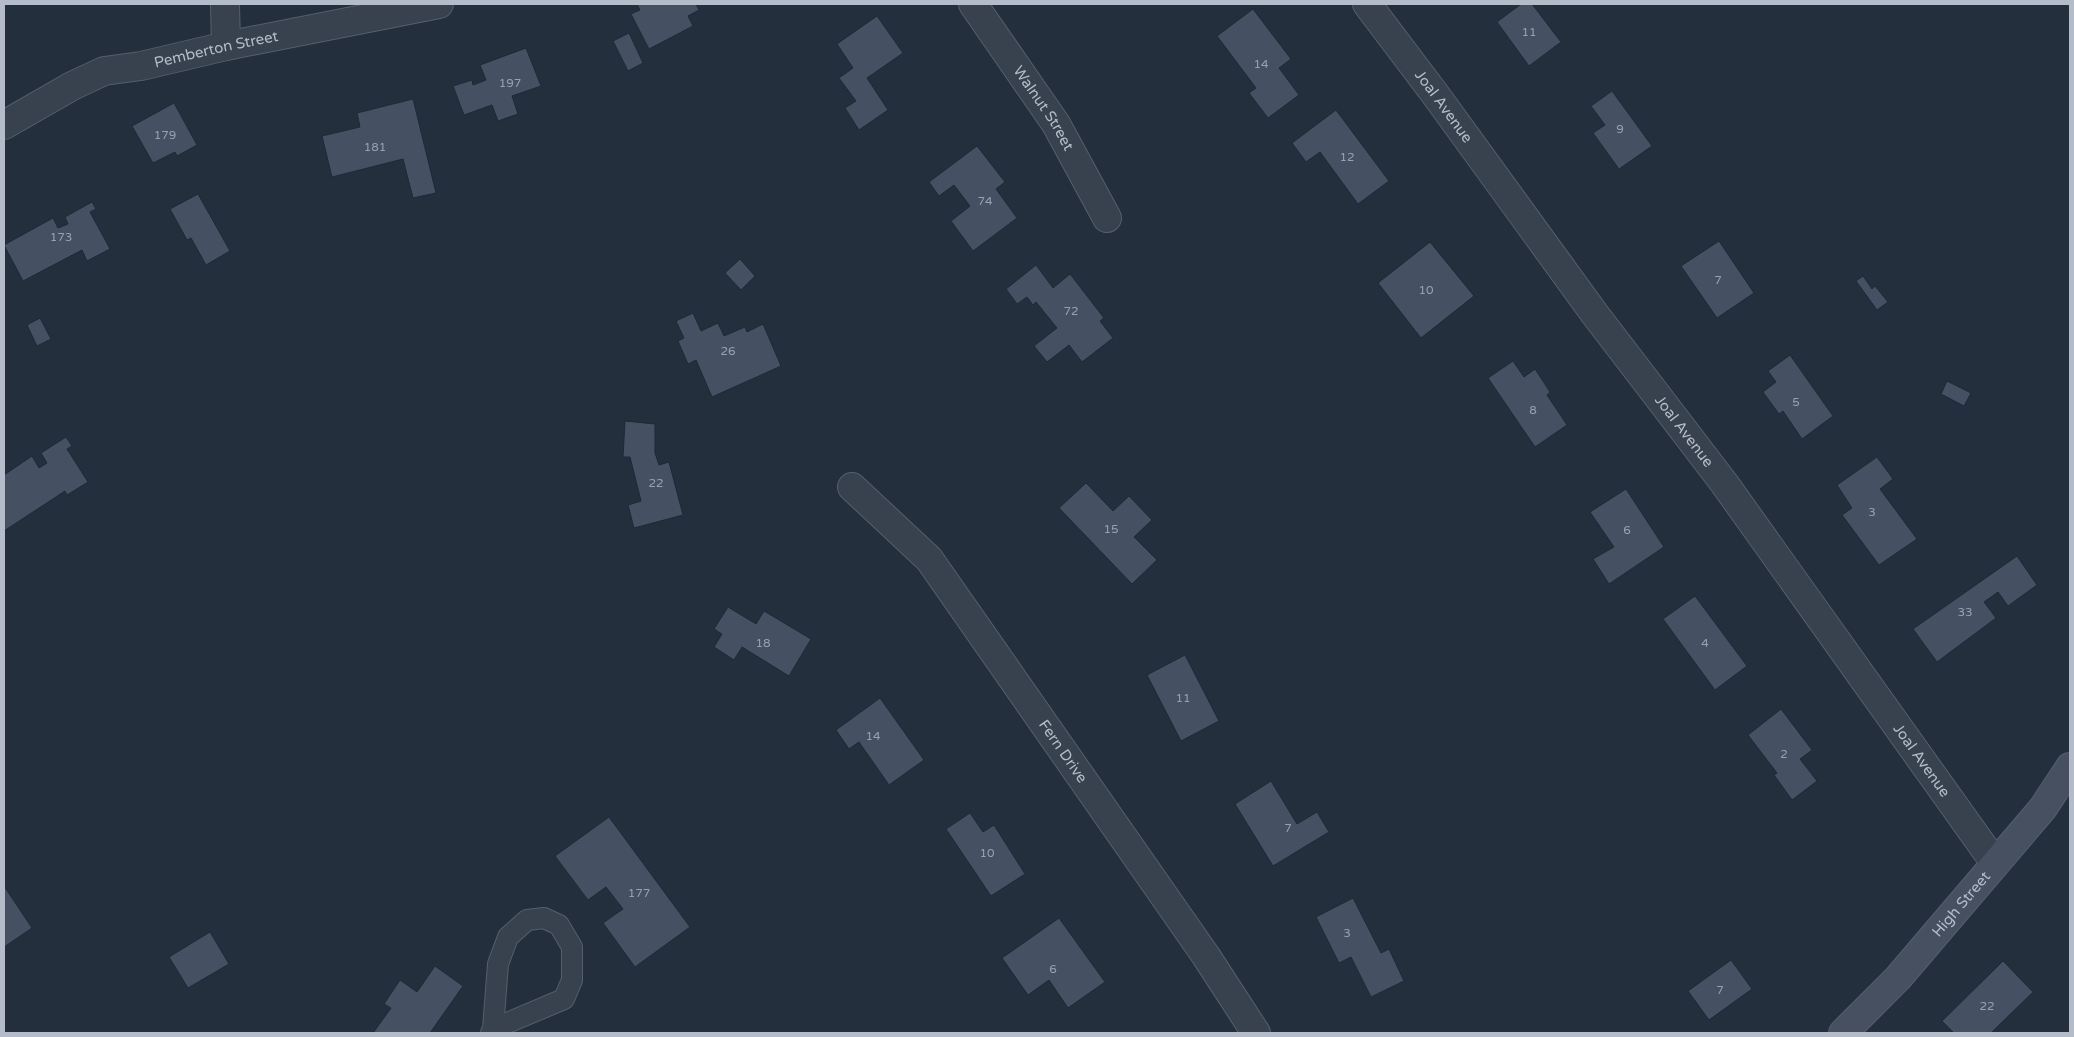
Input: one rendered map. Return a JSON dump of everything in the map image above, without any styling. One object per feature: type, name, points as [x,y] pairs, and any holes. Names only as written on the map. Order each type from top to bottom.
[{"type":"street","points":[[225,4],[226,46]]},
{"type":"street","name":"Pemberton Street","points":[[4,125],[72,86],[104,71],[141,66],[226,46],[439,4]]},
{"type":"street","name":"Walnut Street","points":[[973,4],[1056,124],[1107,218]]},
{"type":"street","name":"Joal Avenue","points":[[1367,4],[1435,94],[1594,313],[1724,483],[1995,863]]},
{"type":"street","name":"Fern Drive","points":[[852,487],[929,559],[1206,956],[1256,1033]]},
{"type":"street","name":"High Street","points":[[1843,1033],[1898,978],[2043,808],[2070,767]]},
{"type":"lane","points":[[544,918],[559,925],[572,947],[572,980],[564,999],[492,1031],[498,964],[508,937],[527,920],[544,918]]},
{"type":"building","points":[[637,4],[696,4],[699,10],[688,16],[693,26],[649,49],[631,14],[640,10]]},
{"type":"building","points":[[1521,4],[1532,4],[1561,42],[1529,66],[1497,22]]},
{"type":"building","points":[[1253,9],[1291,59],[1279,68],[1299,95],[1268,118],[1249,93],[1256,88],[1217,36]]},
{"type":"building","points":[[877,16],[903,53],[867,78],[888,110],[859,130],[845,108],[856,101],[839,78],[853,68],[837,44]]},
{"type":"building","points":[[629,33],[643,63],[628,71],[613,41]]},
{"type":"building","points":[[526,48],[541,86],[512,96],[518,114],[498,121],[492,105],[464,115],[453,86],[472,80],[473,85],[486,80],[480,65]]},
{"type":"building","points":[[1612,91],[1652,146],[1619,169],[1593,133],[1605,125],[1591,106]]},
{"type":"building","points":[[413,99],[436,193],[413,198],[403,159],[332,177],[322,136],[360,127],[357,113]]},
{"type":"building","points":[[174,103],[197,145],[177,156],[175,152],[153,163],[132,126]]},
{"type":"building","points":[[1336,110],[1389,181],[1358,204],[1320,152],[1306,162],[1292,143]]},
{"type":"building","points":[[977,146],[1005,182],[996,189],[1017,218],[973,251],[951,221],[970,206],[954,185],[939,196],[929,182]]},
{"type":"building","points":[[198,194],[230,251],[206,265],[191,238],[187,240],[170,209]]},
{"type":"building","points":[[92,202],[96,209],[90,212],[110,249],[87,261],[82,250],[23,281],[4,245],[53,218],[58,228],[68,224],[65,217]]},
{"type":"building","points":[[1719,241],[1754,293],[1717,318],[1681,266]]},
{"type":"building","points":[[1430,242],[1474,296],[1421,338],[1378,283]]},
{"type":"building","points":[[740,259],[755,276],[741,290],[725,273]]},
{"type":"building","points":[[1036,265],[1053,288],[1070,274],[1104,318],[1100,321],[1113,338],[1082,362],[1069,345],[1047,362],[1034,346],[1057,328],[1036,302],[1033,305],[1027,297],[1017,304],[1006,289]]},
{"type":"building","points":[[1863,276],[1872,289],[1875,286],[1888,302],[1877,310],[1856,281]]},
{"type":"building","points":[[693,313],[701,331],[718,323],[724,336],[745,327],[747,332],[763,324],[781,366],[712,397],[696,360],[688,364],[678,341],[684,338],[676,321]]},
{"type":"building","points":[[40,318],[51,339],[37,346],[27,325]]},
{"type":"building","points":[[1790,355],[1833,416],[1802,439],[1783,411],[1779,414],[1763,392],[1776,382],[1768,371]]},
{"type":"building","points":[[1513,361],[1524,377],[1535,369],[1550,392],[1547,395],[1567,425],[1535,447],[1488,378]]},
{"type":"building","points":[[1947,381],[1971,393],[1964,406],[1941,394]]},
{"type":"building","points":[[625,421],[655,424],[655,453],[659,465],[669,462],[683,515],[634,528],[628,505],[641,501],[630,457],[623,457]]},
{"type":"building","points":[[66,437],[72,446],[67,449],[88,482],[67,495],[65,491],[4,531],[4,475],[32,456],[39,468],[47,463],[41,453]]},
{"type":"building","points":[[1877,457],[1893,479],[1880,489],[1917,539],[1879,565],[1842,515],[1852,508],[1837,485]]},
{"type":"building","points":[[1086,483],[1113,511],[1129,496],[1152,520],[1134,537],[1157,560],[1132,584],[1059,508]]},
{"type":"building","points":[[1626,489],[1664,547],[1609,584],[1593,559],[1614,547],[1590,512]]},
{"type":"building","points":[[2017,556],[2037,585],[2008,606],[1998,592],[1984,602],[1996,618],[1937,662],[1913,629]]},
{"type":"building","points":[[1695,596],[1747,666],[1715,690],[1663,619]]},
{"type":"building","points":[[728,607],[756,624],[764,611],[811,639],[789,676],[742,647],[734,660],[714,647],[722,634],[714,629]]},
{"type":"building","points":[[1185,655],[1219,721],[1181,741],[1147,675]]},
{"type":"building","points":[[880,698],[924,760],[889,785],[859,742],[849,749],[836,730]]},
{"type":"building","points":[[1781,709],[1812,750],[1800,759],[1817,781],[1792,800],[1774,775],[1777,773],[1748,735]]},
{"type":"building","points":[[1271,781],[1297,824],[1317,812],[1329,832],[1273,866],[1235,804]]},
{"type":"building","points":[[970,813],[983,832],[994,825],[1025,874],[991,896],[946,829]]},
{"type":"building","points":[[609,817],[690,927],[635,967],[603,923],[623,909],[606,887],[588,900],[555,856]]},
{"type":"building","points":[[4,886],[32,928],[4,947]]},
{"type":"building","points":[[1353,898],[1381,953],[1389,949],[1404,981],[1371,997],[1351,957],[1339,963],[1316,917]]},
{"type":"building","points":[[1059,918],[1105,982],[1068,1008],[1049,980],[1028,995],[1002,958]]},
{"type":"building","points":[[210,932],[229,964],[188,988],[169,957]]},
{"type":"building","points":[[1731,960],[1752,989],[1709,1020],[1688,991]]},
{"type":"building","points":[[2003,961],[2033,992],[1991,1033],[1954,1033],[1942,1021]]},
{"type":"building","points":[[435,966],[463,986],[430,1033],[373,1033],[391,1008],[384,1004],[400,980],[417,992]]}]
